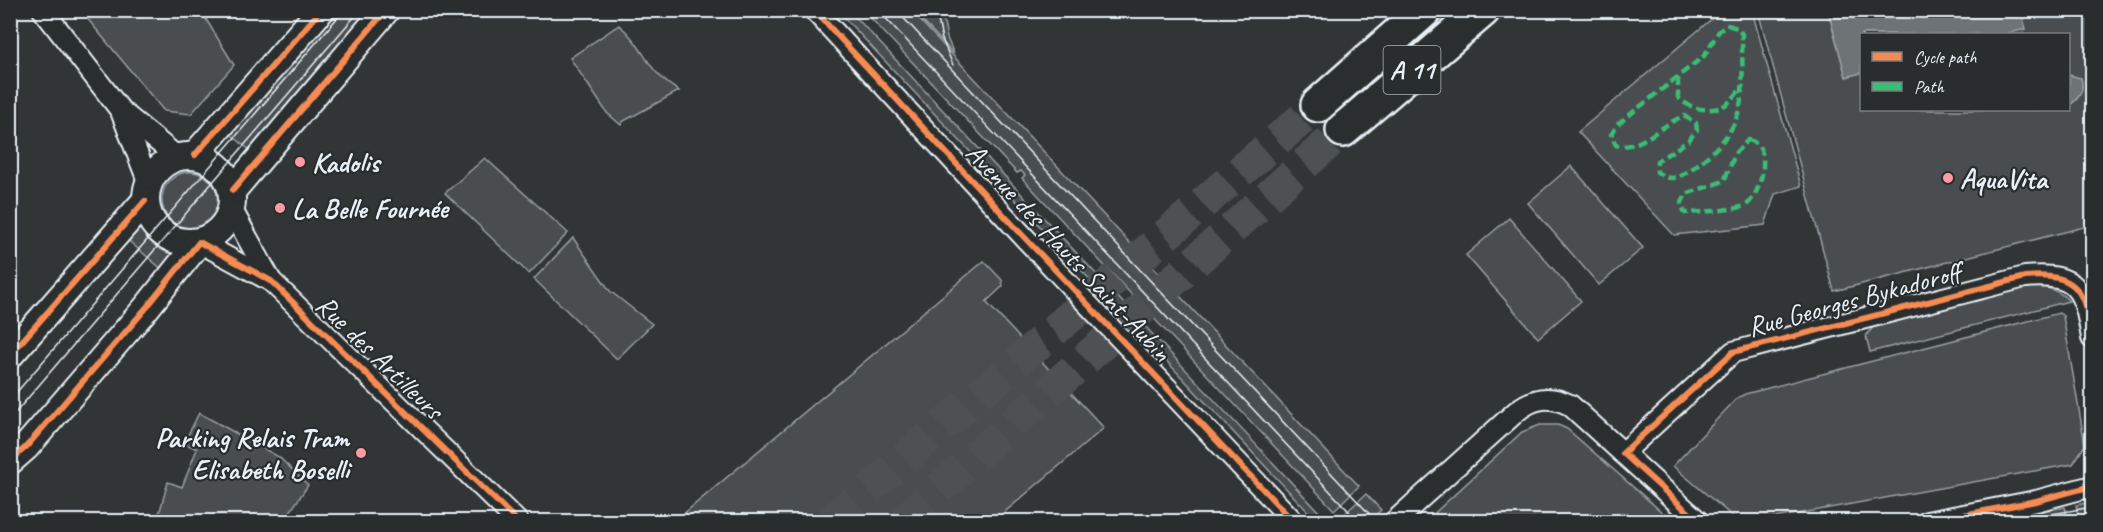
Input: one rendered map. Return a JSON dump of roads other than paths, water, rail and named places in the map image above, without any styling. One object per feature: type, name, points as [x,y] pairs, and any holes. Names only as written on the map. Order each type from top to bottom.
[{"type":"highway","name":"A 11","points":[[1318,105],[1425,10]]},
{"type":"highway","name":"A 11","points":[[1343,130],[1483,10]]},
{"type":"street","points":[[43,10],[121,111],[186,156],[214,162],[223,171],[232,200]]},
{"type":"street","points":[[10,354],[147,191],[160,166],[186,156],[321,10]]},
{"type":"street","points":[[10,461],[26,447],[147,307],[199,242],[222,229],[232,200],[386,10]]},
{"type":"street","name":"Avenue des Hauts Saint-Aubin","points":[[814,10],[1025,238],[1294,522]]},
{"type":"street","points":[[121,111],[147,191],[150,219],[167,237],[180,242],[199,242]]},
{"type":"street","name":"Rue des Artilleurs","points":[[232,200],[271,281]]},
{"type":"street","name":"Rue des Artilleurs","points":[[199,242],[271,281],[518,522]]},
{"type":"street","name":"Rue Georges Bykadoroff","points":[[1623,453],[1733,352],[2025,277],[2049,274],[2073,285],[2086,301],[2092,338]]},
{"type":"street","points":[[1394,522],[1517,411],[1534,400],[1553,399],[1570,405],[1699,522]]},
{"type":"street","points":[[1927,522],[2036,501],[2092,486]]},
{"type":"tunnel","points":[[830,522],[1318,105]]},
{"type":"tunnel","points":[[902,522],[1343,130]]},
{"type":"tram line","points":[[10,400],[344,10]]},
{"type":"tram line","points":[[10,419],[360,10]]},
{"type":"tram line","points":[[878,10],[1359,522]]},
{"type":"tram line","points":[[896,10],[1377,522]]},
{"type":"tram line","points":[[936,10],[942,39],[953,65]]},
{"type":"tram line","points":[[2006,522],[2092,507]]},
{"type":"tram line","points":[[2084,522],[2092,520]]},
{"type":"place","name":"Kadolis","points":[[300,162]]},
{"type":"place","name":"AquaVita","points":[[1948,178]]},
{"type":"place","name":"La Belle Fournée","points":[[280,208]]},
{"type":"place","name":"Parking Relais Tram Elisabeth Boselli","points":[[361,453]]}]
